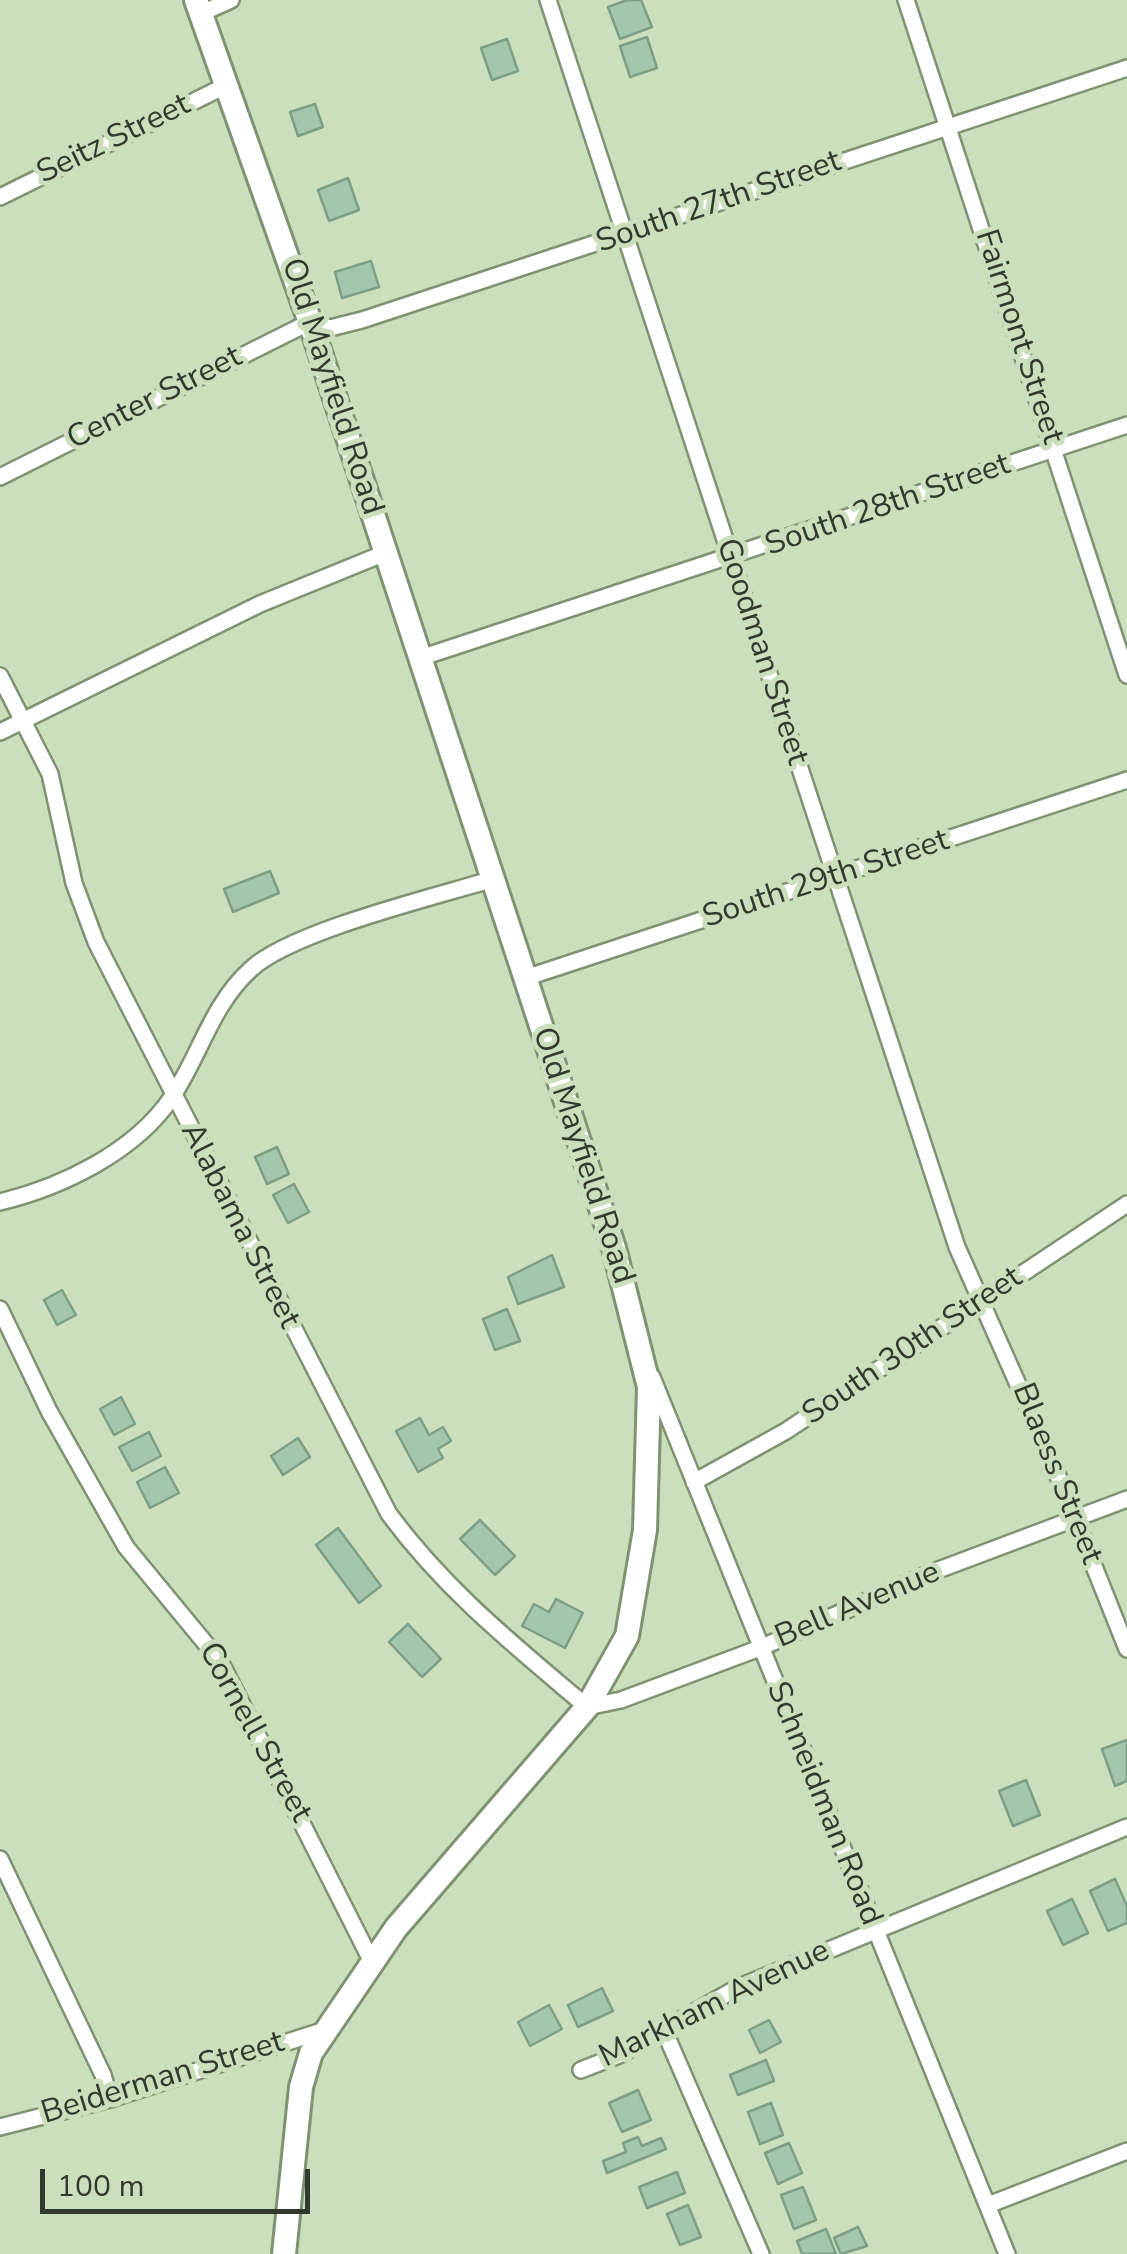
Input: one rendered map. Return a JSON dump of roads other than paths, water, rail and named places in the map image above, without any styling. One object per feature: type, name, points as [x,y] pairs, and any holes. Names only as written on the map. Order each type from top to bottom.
[{"type":"main road","name":"Old Mayfield Road","points":[[199,6],[310,322],[614,1248],[642,1353],[650,1423],[636,1602],[613,1668],[588,1707],[372,1962],[325,2030],[301,2086],[284,2254]]},
{"type":"street","points":[[199,6],[232,0]]},
{"type":"street","name":"Goodman Street","points":[[548,0],[979,1302]]},
{"type":"street","name":"Fairmont Street","points":[[906,0],[1127,675]]},
{"type":"street","name":"South 27th Street","points":[[310,322],[330,328],[362,320],[1127,68]]},
{"type":"street","name":"Seitz Street","points":[[0,196],[228,84]]},
{"type":"street","name":"Center Street","points":[[0,477],[310,322]]},
{"type":"street","name":"South 28th Street","points":[[420,658],[731,559],[1127,425]]},
{"type":"street","points":[[0,732],[260,604],[386,553]]},
{"type":"street","name":"Alabama Street","points":[[0,676],[25,721],[57,798],[83,913],[389,1514],[423,1560],[480,1619],[588,1707]]},
{"type":"street","name":"South 29th Street","points":[[526,978],[1127,780]]},
{"type":"street","points":[[0,1202],[26,1196],[98,1162],[154,1120],[173,1096],[221,1005],[254,966],[303,940],[493,879]]},
{"type":"street","name":"South 30th Street","points":[[694,1482],[786,1430],[1127,1204]]},
{"type":"street","name":"Blaess Street","points":[[979,1302],[1127,1649]]},
{"type":"street","name":"Cornell Street","points":[[0,1309],[49,1411],[126,1547],[220,1662],[372,1962]]},
{"type":"street","name":"Schneidman Road","points":[[642,1353],[1007,2254]]},
{"type":"street","name":"Bell Avenue","points":[[588,1707],[621,1700],[760,1648],[933,1572],[1127,1499]]},
{"type":"street","name":"Markham Avenue","points":[[580,2070],[664,2030],[737,1988],[1127,1828]]},
{"type":"street","points":[[0,1859],[63,1988],[110,2099]]},
{"type":"street","name":"Beiderman Street","points":[[0,2127],[110,2099],[325,2030]]},
{"type":"street","points":[[664,2030],[760,2254]]},
{"type":"street","points":[[988,2205],[1127,2151]]}]
